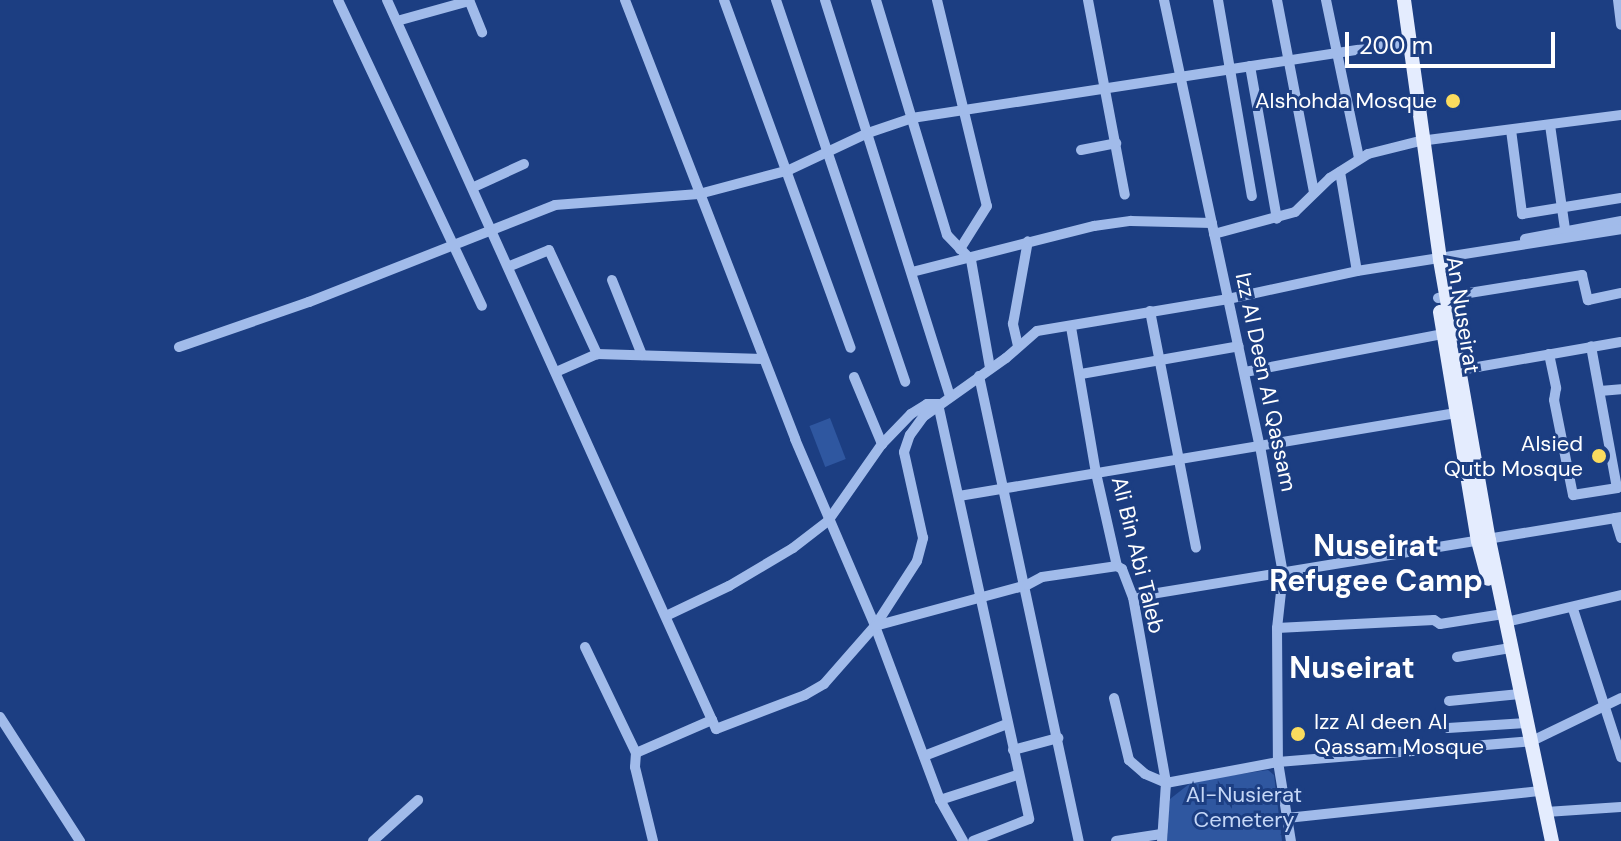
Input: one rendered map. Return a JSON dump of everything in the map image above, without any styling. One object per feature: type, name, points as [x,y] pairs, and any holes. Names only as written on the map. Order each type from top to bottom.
[{"type":"main road","name":"An Nuseirat","points":[[1397,0],[1423,141]]},
{"type":"main road","name":"An Nuseirat","points":[[1404,0],[1442,298],[1483,541],[1528,723],[1552,841]]},
{"type":"main road","name":"An Nuseirat","points":[[1448,333],[1460,370],[1462,412]]},
{"type":"street","points":[[338,0],[482,306]]},
{"type":"street","points":[[387,0],[717,729],[805,695],[824,684],[875,626],[917,561],[923,538],[904,452],[923,417],[1037,331],[1228,299],[1437,257],[1621,229]]},
{"type":"street","points":[[397,21],[469,0],[482,32]]},
{"type":"street","points":[[625,0],[763,359],[828,521],[875,626],[940,800],[963,841]]},
{"type":"street","points":[[724,0],[789,170],[851,348]]},
{"type":"street","points":[[776,0],[905,382]]},
{"type":"street","points":[[825,0],[950,396]]},
{"type":"street","points":[[876,0],[947,235],[971,260],[990,368]]},
{"type":"street","points":[[937,0],[987,206],[960,249]]},
{"type":"street","points":[[1088,0],[1125,195]]},
{"type":"street","name":"Izz Al Deen Al Qassam","points":[[1164,0],[1245,372],[1283,574],[1277,628],[1278,762],[1291,841]]},
{"type":"street","points":[[1218,0],[1252,196]]},
{"type":"street","points":[[1278,0],[1314,192]]},
{"type":"street","points":[[1326,0],[1359,158]]},
{"type":"street","points":[[1618,0],[1621,25]]},
{"type":"street","points":[[179,347],[454,246],[555,205],[699,194],[789,170],[868,133],[912,118],[1404,43]]},
{"type":"street","points":[[1250,66],[1277,219]]},
{"type":"street","points":[[912,272],[971,260],[1072,229],[1131,221],[1213,229],[1277,219],[1295,212],[1314,192],[1359,158],[1423,141],[1621,115]]},
{"type":"street","points":[[1550,125],[1566,235]]},
{"type":"street","points":[[1511,130],[1522,214],[1621,198]]},
{"type":"street","points":[[1081,150],[1116,143]]},
{"type":"street","points":[[474,187],[524,164]]},
{"type":"street","points":[[1340,172],[1357,271]]},
{"type":"street","points":[[1566,235],[1621,221]]},
{"type":"street","points":[[1018,346],[1015,311],[1028,241]]},
{"type":"street","points":[[510,266],[549,250],[597,354]]},
{"type":"street","points":[[1442,298],[1582,275],[1588,300],[1621,293]]},
{"type":"street","points":[[612,280],[642,355]]},
{"type":"street","points":[[1150,311],[1196,548]]},
{"type":"street","name":"Ali Bin Abi Taleb","points":[[1071,327],[1096,473],[1117,566],[1122,569],[1133,597],[1166,783],[1162,837]]},
{"type":"street","points":[[1245,372],[1448,333]]},
{"type":"street","points":[[1460,370],[1621,342]]},
{"type":"street","points":[[1081,374],[1239,346]]},
{"type":"street","points":[[1549,354],[1556,388],[1554,400],[1573,495],[1617,488],[1617,467],[1591,346]]},
{"type":"street","points":[[556,372],[597,354],[763,359]]},
{"type":"street","points":[[979,376],[1001,487],[1027,585],[1079,841]]},
{"type":"street","points":[[854,377],[882,444]]},
{"type":"street","points":[[1600,391],[1621,389]]},
{"type":"street","points":[[666,616],[729,586],[793,548],[828,521],[882,444],[911,414],[927,404],[938,404]]},
{"type":"street","points":[[938,404],[1029,819],[973,841]]},
{"type":"street","points":[[959,496],[1462,412]]},
{"type":"street","points":[[1133,597],[1618,518],[1621,538]]},
{"type":"street","points":[[875,626],[1027,585],[1042,577],[1117,566]]},
{"type":"street","points":[[1277,628],[1434,620],[1440,624],[1503,621],[1573,609],[1621,595]]},
{"type":"street","points":[[1573,609],[1621,757]]},
{"type":"street","points":[[585,647],[636,753],[635,767],[653,841]]},
{"type":"street","points":[[1457,657],[1510,648]]},
{"type":"street","points":[[1449,701],[1520,694]]},
{"type":"street","points":[[1114,698],[1129,760],[1145,774],[1166,783],[1278,762],[1532,741],[1603,704],[1621,698]]},
{"type":"street","points":[[0,717],[80,841]]},
{"type":"street","points":[[636,753],[712,720]]},
{"type":"street","points":[[1448,728],[1528,723]]},
{"type":"street","points":[[924,756],[1007,724]]},
{"type":"street","points":[[1013,750],[1058,738]]},
{"type":"street","points":[[940,800],[1017,775]]},
{"type":"street","points":[[1287,818],[1541,791]]},
{"type":"street","points":[[373,841],[418,800]]},
{"type":"street","points":[[1546,812],[1621,807]]},
{"type":"street","points":[[1116,841],[1162,837]]},
{"type":"green space","points":[[830,418],[846,459],[825,467],[809,426]]},
{"type":"green space","name":"Al-Nusierat Cemetery","points":[[1268,770],[1274,775],[1282,841],[1167,841],[1170,799],[1193,781]]},
{"type":"place","name":"Alshohda Mosque","points":[[1453,101]]},
{"type":"place","name":"Alsied Qutb Mosque","points":[[1599,456]]},
{"type":"place","name":"Izz Al deen Al Qassam Mosque","points":[[1298,734]]},
{"type":"district","name":"Nuseirat Refugee Camp","points":[[1376,563]]},
{"type":"district","name":"Nuseirat","points":[[1352,668]]}]
